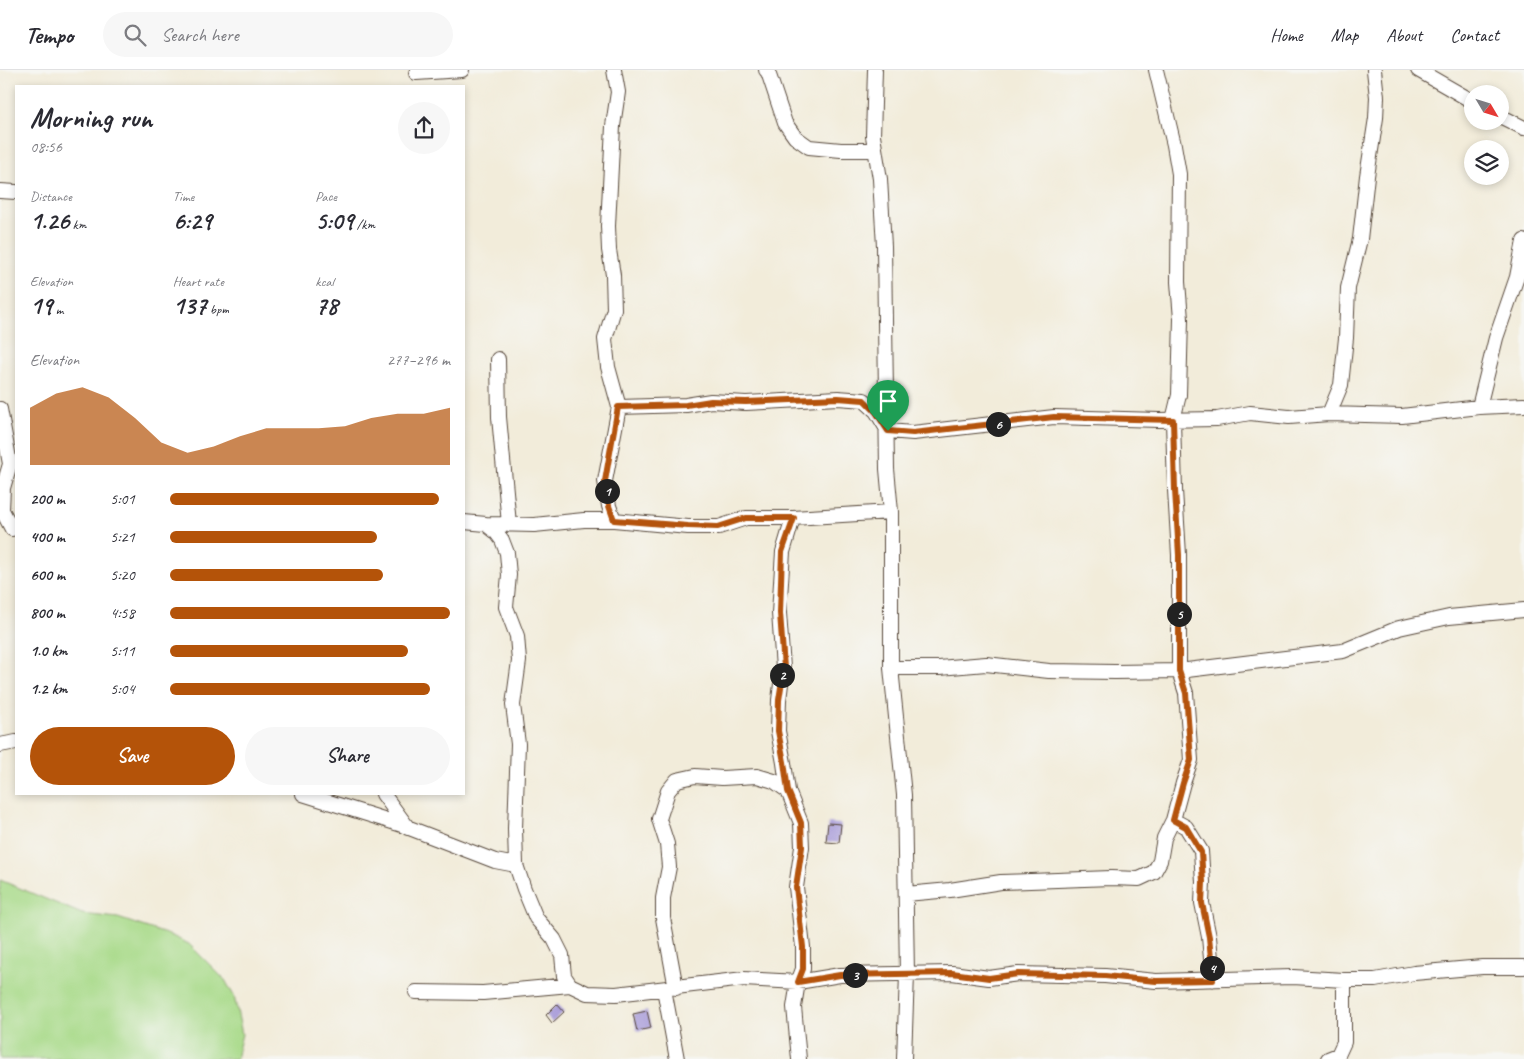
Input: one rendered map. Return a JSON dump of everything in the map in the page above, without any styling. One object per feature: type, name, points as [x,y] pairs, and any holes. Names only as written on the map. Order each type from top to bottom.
[{"type":"street","points":[[415,76],[462,70]]},
{"type":"street","points":[[614,70],[618,92],[613,126],[608,226],[614,309],[605,339],[608,367],[618,407],[605,481],[609,506],[614,520]]},
{"type":"street","points":[[766,70],[785,123],[795,137],[809,147],[841,150],[875,150]]},
{"type":"street","points":[[875,70],[873,136],[880,179],[884,246],[888,431],[887,469],[891,512],[891,668],[904,795],[907,974],[904,1059]]},
{"type":"street","points":[[906,894],[950,890],[1001,882],[1111,878],[1139,879],[1154,872],[1160,861],[1164,838],[1173,820],[1191,760],[1186,693],[1179,671],[1179,555],[1173,420],[1180,395],[1179,174],[1156,70]]},
{"type":"street","points":[[1329,414],[1341,385],[1346,338],[1348,288],[1360,239],[1376,118],[1377,97],[1374,70]]},
{"type":"street","points":[[1418,70],[1464,96]]},
{"type":"street","points":[[1509,120],[1524,128]]},
{"type":"street","points":[[0,192],[15,192]]},
{"type":"street","points":[[1479,407],[1496,338],[1517,277],[1524,241]]},
{"type":"street","points":[[498,359],[499,417],[509,524]]},
{"type":"street","points":[[618,407],[686,405],[711,401],[746,402],[838,398],[864,400],[876,412],[888,431]]},
{"type":"street","points":[[888,431],[913,433],[1054,417],[1173,420],[1217,419],[1250,413],[1289,417],[1329,414],[1402,416],[1479,407],[1524,405]]},
{"type":"street","points":[[0,409],[10,464],[3,488],[2,510],[9,530]]},
{"type":"street","points":[[465,522],[509,524],[614,520],[718,527],[746,518],[794,518],[891,512]]},
{"type":"street","points":[[794,518],[782,552],[780,613],[784,668],[779,700],[778,731],[788,791],[801,823],[802,847],[796,887],[803,947],[803,969],[798,982],[794,1007],[799,1059]]},
{"type":"street","points":[[486,524],[502,540],[507,553],[509,575],[506,606],[517,636],[519,660],[513,704],[518,744],[515,829],[516,865],[536,918],[554,939],[562,955],[564,976],[570,985]]},
{"type":"street","points":[[891,668],[939,668],[986,664],[1049,670],[1179,671],[1343,651],[1399,628],[1424,622],[1449,617],[1524,610]]},
{"type":"street","points":[[0,745],[15,742]]},
{"type":"street","points":[[677,1059],[663,918],[663,898],[668,867],[667,844],[659,819],[668,791],[677,780],[694,776],[722,778],[757,776],[774,782],[788,791]]},
{"type":"street","points":[[306,795],[408,828],[495,861],[516,865]]},
{"type":"street","points":[[384,795],[408,828]]},
{"type":"street","points":[[1173,820],[1186,827],[1201,852],[1202,903],[1209,937],[1213,980]]},
{"type":"street","points":[[416,992],[483,993],[570,985],[587,992],[616,994],[744,979],[798,982],[840,975],[952,973],[989,978],[1018,974],[1105,976],[1156,981],[1293,977],[1375,980],[1414,973],[1482,966],[1524,968]]},
{"type":"street","points":[[1335,1058],[1344,1042],[1344,980]]},
{"type":"green space","points":[[0,880],[82,914],[118,918],[172,936],[189,944],[225,980],[234,996],[242,1034],[236,1059],[0,1059]]},
{"type":"building","points":[[828,823],[841,824],[839,843],[826,842]]},
{"type":"building","points":[[557,1004],[564,1012],[552,1023],[546,1015]]},
{"type":"building","points":[[647,1011],[651,1028],[637,1031],[633,1014]]},
{"type":"route","points":[[838,398],[864,400],[876,412],[888,431],[913,433],[1054,417],[1173,420],[1179,555],[1179,671],[1186,693],[1191,760],[1173,820],[1186,827],[1201,852],[1202,903],[1209,937],[1213,980],[1156,981],[1105,976],[1018,974],[989,978],[952,973],[840,975],[798,982],[803,969],[803,947],[796,887],[802,847],[801,823],[788,791],[778,731],[779,700],[784,668],[780,613],[782,552],[794,518],[746,518],[718,527],[614,520],[609,506],[605,481],[610,450],[618,407],[686,405],[711,401],[790,401],[838,398]]}]
